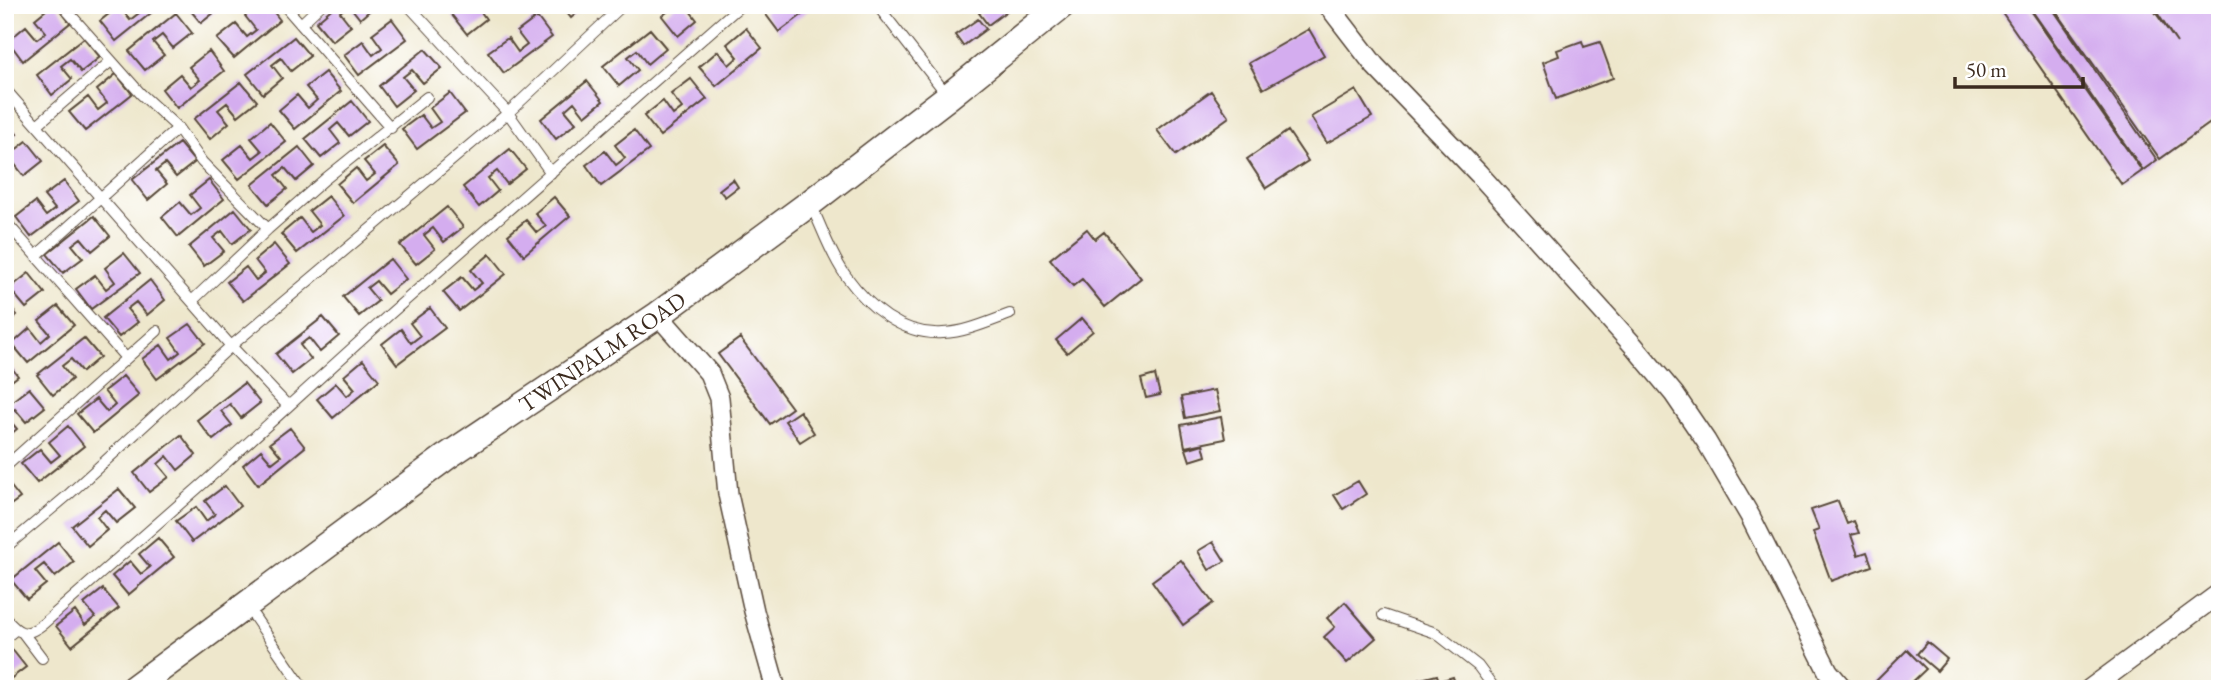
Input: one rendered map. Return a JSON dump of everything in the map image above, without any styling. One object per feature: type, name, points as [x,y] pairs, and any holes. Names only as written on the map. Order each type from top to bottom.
[{"type":"main road","name":"TWINPALM ROAD","points":[[133,689],[446,457],[658,315],[810,203],[1062,5]]},
{"type":"street","points":[[1328,5],[1375,66],[1479,174],[1674,394],[1750,516],[1828,671],[1843,689]]},
{"type":"street","points":[[658,315],[709,373],[719,398],[728,494],[754,611],[776,689]]},
{"type":"street","points":[[2090,689],[2220,593]]},
{"type":"lane","points":[[62,5],[141,94],[178,128],[202,162],[268,229]]},
{"type":"lane","points":[[284,5],[391,128]]},
{"type":"lane","points":[[302,23],[321,5]]},
{"type":"lane","points":[[408,5],[508,113],[551,173]]},
{"type":"lane","points":[[5,548],[67,496],[231,346],[508,113],[623,5]]},
{"type":"lane","points":[[5,638],[19,631],[32,632],[43,624],[741,5]]},
{"type":"lane","points":[[877,5],[948,96]]},
{"type":"lane","points":[[37,125],[111,61]]},
{"type":"lane","points":[[5,89],[231,346],[288,406]]},
{"type":"lane","points":[[192,301],[325,179],[427,97]]},
{"type":"lane","points":[[36,256],[178,128]]},
{"type":"lane","points":[[810,203],[845,275],[877,312],[909,329],[942,334],[977,327],[1010,314]]},
{"type":"lane","points":[[5,221],[126,358]]},
{"type":"lane","points":[[6,464],[157,331]]},
{"type":"lane","points":[[246,606],[304,689]]},
{"type":"lane","points":[[1383,615],[1436,633],[1478,666],[1495,689]]},
{"type":"lane","points":[[5,618],[42,658]]},
{"type":"building","points":[[52,5],[56,5],[70,23],[23,61],[8,41],[26,26],[37,39],[46,32],[35,19]]},
{"type":"building","points":[[133,5],[161,5],[116,41],[100,21],[119,6],[130,20],[139,13]]},
{"type":"building","points":[[186,5],[218,5],[220,8],[201,23]]},
{"type":"building","points":[[258,5],[268,5],[280,20],[234,58],[217,39],[236,24],[247,37],[256,30],[245,16]]},
{"type":"building","points":[[336,5],[349,5],[340,12],[351,26],[332,41],[316,22]]},
{"type":"building","points":[[349,5],[376,5],[360,19]]},
{"type":"building","points":[[463,5],[476,5],[486,19],[467,34],[451,14]]},
{"type":"building","points":[[561,5],[586,5],[571,18]]},
{"type":"building","points":[[676,5],[689,5],[687,7],[697,20],[678,36],[662,16]]},
{"type":"building","points":[[773,5],[789,5],[794,11],[802,5],[815,5],[779,32],[764,12]]},
{"type":"building","points":[[991,5],[1005,5],[1008,10],[988,25],[979,13]]},
{"type":"building","points":[[1997,5],[2026,5],[2142,171],[2122,185]]},
{"type":"building","points":[[2028,5],[2050,5],[2157,160],[2143,170]]},
{"type":"building","points":[[2052,5],[2150,5],[2177,43],[2152,5],[2220,5],[2220,116],[2160,159]]},
{"type":"building","points":[[176,13],[192,33],[173,48],[162,35],[153,42],[164,55],[145,70],[129,51]]},
{"type":"building","points":[[537,17],[552,37],[504,73],[488,52],[508,38],[518,52],[527,45],[517,32]]},
{"type":"building","points":[[392,19],[407,39],[359,75],[344,55],[363,41],[373,55],[382,48],[372,34]]},
{"type":"building","points":[[978,19],[986,29],[963,46],[955,35]]},
{"type":"building","points":[[746,28],[762,48],[716,86],[699,67],[718,51],[729,65],[738,57],[727,44]]},
{"type":"building","points":[[650,29],[666,48],[647,64],[637,50],[628,57],[638,70],[619,86],[603,66]]},
{"type":"building","points":[[1309,29],[1324,55],[1263,89],[1249,63]]},
{"type":"building","points":[[294,37],[310,56],[291,71],[281,58],[272,65],[282,78],[263,94],[247,74]]},
{"type":"building","points":[[84,38],[100,57],[81,72],[70,59],[61,66],[72,79],[52,95],[37,75]]},
{"type":"building","points":[[1582,41],[1584,47],[1600,42],[1613,78],[1556,99],[1543,62],[1559,56],[1557,50]]},
{"type":"building","points":[[425,49],[442,68],[423,83],[412,70],[403,77],[414,90],[394,106],[379,86]]},
{"type":"building","points":[[209,51],[224,71],[177,108],[162,89],[180,74],[191,87],[200,80],[189,67]]},
{"type":"building","points":[[325,72],[341,91],[295,129],[279,110],[297,95],[308,108],[317,100],[306,87]]},
{"type":"building","points":[[116,74],[132,94],[85,131],[69,112],[88,97],[98,110],[107,103],[97,90]]},
{"type":"building","points":[[691,79],[707,99],[660,136],[644,116],[663,101],[673,115],[682,108],[671,94]]},
{"type":"building","points":[[587,81],[603,101],[585,116],[574,102],[565,110],[576,123],[556,139],[541,119]]},
{"type":"building","points":[[241,82],[257,101],[238,116],[227,103],[218,110],[229,123],[210,139],[194,119]]},
{"type":"building","points":[[1356,90],[1372,117],[1327,143],[1311,117]]},
{"type":"building","points":[[1211,91],[1229,117],[1176,155],[1157,130]]},
{"type":"building","points":[[450,93],[465,113],[417,149],[402,129],[421,115],[431,128],[440,122],[430,108]]},
{"type":"building","points":[[352,101],[368,121],[349,136],[338,123],[330,130],[340,143],[321,158],[305,139]]},
{"type":"building","points":[[5,119],[17,134],[5,143]]},
{"type":"building","points":[[270,122],[286,142],[239,179],[223,160],[242,145],[253,158],[262,151],[251,138]]},
{"type":"building","points":[[634,130],[649,150],[601,186],[586,165],[605,151],[616,165],[625,158],[615,145]]},
{"type":"building","points":[[1288,131],[1308,161],[1266,188],[1247,159]]},
{"type":"building","points":[[27,141],[43,161],[24,176],[13,162],[5,169],[5,158]]},
{"type":"building","points":[[179,143],[195,162],[176,177],[165,164],[156,171],[167,184],[148,200],[132,180]]},
{"type":"building","points":[[383,146],[399,165],[353,203],[337,184],[356,168],[366,181],[375,174],[364,161]]},
{"type":"building","points":[[299,147],[314,166],[296,181],[285,168],[276,175],[287,189],[268,204],[252,185]]},
{"type":"building","points":[[510,149],[526,169],[507,184],[497,171],[488,178],[498,191],[479,207],[463,187]]},
{"type":"building","points":[[733,179],[738,187],[725,197],[719,190]]},
{"type":"building","points":[[209,180],[224,199],[178,237],[162,217],[180,202],[191,215],[200,208],[190,195]]},
{"type":"building","points":[[64,181],[79,201],[31,237],[16,217],[35,202],[46,216],[55,209],[44,196]]},
{"type":"building","points":[[328,196],[344,216],[297,253],[281,234],[300,218],[311,232],[320,225],[309,211]]},
{"type":"building","points":[[554,197],[570,216],[524,255],[508,235],[526,220],[537,233],[546,226],[535,213]]},
{"type":"building","points":[[447,207],[463,227],[444,242],[433,228],[424,235],[435,249],[416,264],[400,245]]},
{"type":"building","points":[[235,209],[251,229],[232,244],[222,231],[213,238],[224,251],[204,266],[189,247]]},
{"type":"building","points":[[94,216],[110,236],[92,251],[81,238],[72,245],[83,258],[63,273],[47,254]]},
{"type":"building","points":[[1087,229],[1095,239],[1104,232],[1141,278],[1105,307],[1082,279],[1073,286],[1050,259]]},
{"type":"building","points":[[274,244],[290,264],[243,301],[227,282],[246,267],[256,280],[265,273],[255,260]]},
{"type":"building","points":[[124,253],[140,273],[91,309],[76,289],[95,275],[106,289],[115,282],[105,268]]},
{"type":"building","points":[[490,254],[506,274],[459,311],[443,292],[462,277],[473,290],[482,283],[471,270]]},
{"type":"building","points":[[390,259],[406,279],[387,294],[376,281],[367,288],[378,301],[359,316],[343,297]]},
{"type":"building","points":[[29,273],[45,293],[26,308],[15,295],[6,302],[17,315],[5,325],[5,292]]},
{"type":"building","points":[[150,280],[165,300],[147,315],[136,302],[127,309],[138,322],[119,337],[103,318]]},
{"type":"building","points":[[58,306],[74,325],[28,363],[12,344],[30,328],[41,342],[50,334],[39,321]]},
{"type":"building","points":[[430,308],[445,328],[397,364],[382,344],[401,329],[411,343],[420,336],[410,323]]},
{"type":"building","points":[[323,317],[339,336],[320,352],[309,338],[300,345],[311,359],[292,374],[276,354]]},
{"type":"building","points":[[1082,318],[1093,331],[1067,353],[1056,340]]},
{"type":"building","points":[[190,324],[205,343],[157,379],[142,359],[161,345],[171,359],[180,352],[170,338]]},
{"type":"building","points":[[84,338],[100,357],[82,372],[71,359],[62,366],[72,379],[53,395],[37,375]]},
{"type":"building","points":[[740,338],[792,408],[770,424],[718,354]]},
{"type":"building","points":[[5,359],[18,376],[5,386]]},
{"type":"building","points":[[363,360],[379,380],[333,418],[317,399],[336,383],[347,396],[355,389],[344,376]]},
{"type":"building","points":[[1155,375],[1160,395],[1146,398],[1141,379]]},
{"type":"building","points":[[123,376],[139,395],[93,433],[77,414],[96,399],[107,412],[115,405],[104,391]]},
{"type":"building","points":[[244,383],[260,403],[241,418],[230,404],[221,411],[232,425],[213,440],[197,420]]},
{"type":"building","points":[[29,388],[45,407],[26,422],[15,409],[6,416],[17,429],[5,439],[5,407]]},
{"type":"building","points":[[1215,390],[1220,411],[1185,418],[1181,397]]},
{"type":"building","points":[[800,411],[814,433],[800,442],[785,421]]},
{"type":"building","points":[[1221,417],[1225,439],[1185,447],[1181,425]]},
{"type":"building","points":[[68,426],[84,446],[37,483],[21,464],[40,449],[51,462],[60,455],[49,442]]},
{"type":"building","points":[[290,428],[305,447],[258,485],[243,465],[261,450],[272,463],[281,456],[270,443]]},
{"type":"building","points":[[181,435],[196,455],[178,470],[167,456],[158,464],[169,477],[149,492],[134,473]]},
{"type":"building","points":[[1203,444],[1206,456],[1190,461],[1186,449]]},
{"type":"building","points":[[5,479],[20,498],[5,509]]},
{"type":"building","points":[[1358,481],[1366,494],[1343,509],[1334,495]]},
{"type":"building","points":[[225,486],[240,506],[192,542],[176,521],[196,507],[206,521],[215,514],[205,501]]},
{"type":"building","points":[[119,489],[135,508],[116,523],[105,510],[97,517],[107,530],[88,546],[72,526]]},
{"type":"building","points":[[1838,501],[1847,524],[1854,521],[1859,533],[1851,535],[1858,555],[1867,552],[1872,566],[1831,581],[1813,532],[1819,530],[1811,510]]},
{"type":"building","points":[[158,538],[174,557],[128,595],[112,576],[130,561],[141,574],[150,567],[139,554]]},
{"type":"building","points":[[58,542],[74,562],[55,577],[44,564],[35,571],[46,584],[27,599],[11,580]]},
{"type":"building","points":[[1213,542],[1225,561],[1209,570],[1198,551]]},
{"type":"building","points":[[1181,560],[1213,603],[1183,625],[1152,581]]},
{"type":"building","points":[[103,589],[119,608],[72,646],[56,626],[75,611],[85,625],[95,617],[84,604]]},
{"type":"building","points":[[1345,602],[1376,638],[1347,663],[1324,637],[1335,627],[1327,618]]},
{"type":"building","points":[[1927,642],[1947,659],[1937,671],[1917,654]]},
{"type":"building","points":[[11,648],[26,667],[5,683],[5,652]]},
{"type":"building","points":[[1907,650],[1926,669],[1905,689],[1868,689]]},
{"type":"building","points":[[1437,675],[1439,681],[1453,677],[1457,689],[1419,689],[1417,680]]}]
